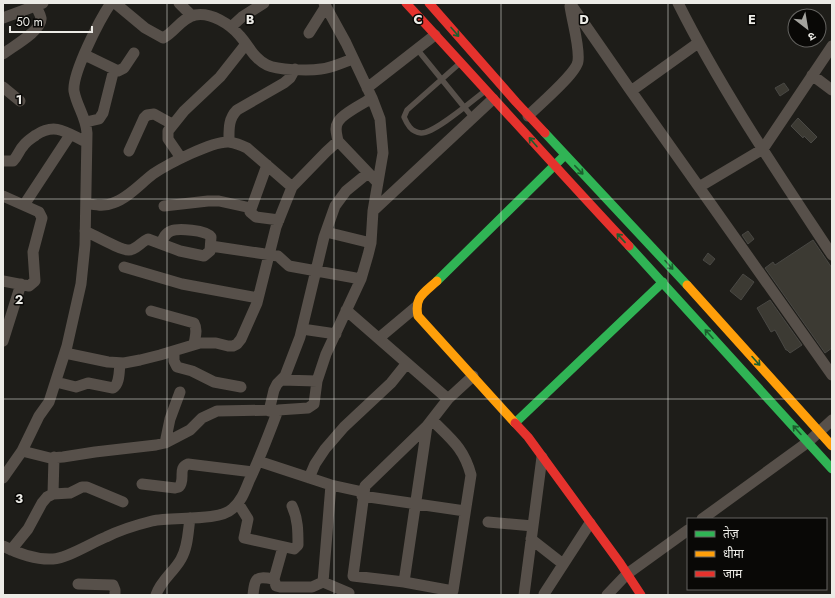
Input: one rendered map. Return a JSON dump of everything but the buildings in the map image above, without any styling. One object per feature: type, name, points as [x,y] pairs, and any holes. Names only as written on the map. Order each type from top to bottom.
[{"type":"main road","points":[[406,3],[554,166],[663,282],[832,469]]},
{"type":"main road","points":[[429,3],[528,116],[659,254],[832,446]]},
{"type":"main road","points":[[565,155],[418,299],[416,306],[418,316],[515,423],[542,457],[641,595]]},
{"type":"main road","points":[[515,423],[663,282]]},
{"type":"street","points":[[3,478],[22,451],[39,416],[49,402],[65,352],[81,284],[86,231],[86,122],[77,105],[74,89],[77,70],[104,14],[112,3]]},
{"type":"street","points":[[115,3],[145,28],[163,38],[181,22],[192,16],[204,14],[217,18],[240,36],[257,58],[266,65],[274,67],[321,69],[353,58]]},
{"type":"street","points":[[179,3],[192,16]]},
{"type":"street","points":[[231,28],[242,17],[264,3]]},
{"type":"street","points":[[528,116],[572,72],[578,62],[578,52],[569,3]]},
{"type":"street","points":[[569,3],[832,375]]},
{"type":"street","points":[[678,3],[698,43],[724,88],[832,255]]},
{"type":"street","points":[[3,18],[38,4],[41,17],[41,22],[30,36],[3,54]]},
{"type":"street","points":[[310,33],[325,4]]},
{"type":"street","points":[[22,451],[54,458],[165,443],[190,430],[202,418],[217,410],[274,410],[312,406],[316,399],[317,381],[326,354],[361,279],[371,243],[373,212],[382,153],[380,119],[372,98],[325,4]]},
{"type":"street","points":[[367,88],[435,35]]},
{"type":"street","points":[[631,92],[698,43]]},
{"type":"street","points":[[181,158],[168,139],[168,131],[172,124],[220,77],[246,44]]},
{"type":"street","points":[[699,187],[763,149],[832,46]]},
{"type":"street","points":[[85,55],[118,71],[124,68],[134,52]]},
{"type":"street","points":[[86,122],[98,119],[103,113],[114,69]]},
{"type":"street","points":[[229,142],[230,122],[233,114],[237,110],[284,83],[290,78],[295,69]]},
{"type":"street","points":[[812,76],[832,90]]},
{"type":"street","points":[[3,87],[20,101]]},
{"type":"street","points":[[373,212],[473,118],[490,95]]},
{"type":"street","points":[[372,98],[343,117],[338,122],[336,130],[338,141],[377,182]]},
{"type":"street","points":[[129,151],[147,115],[154,114],[172,124]]},
{"type":"street","points":[[3,161],[13,161],[28,141],[42,131],[50,129],[57,129],[86,142]]},
{"type":"street","points":[[24,206],[70,135]]},
{"type":"street","points":[[65,352],[108,362],[120,362],[140,360],[194,344],[209,342],[233,346],[237,344],[241,339],[258,298],[279,220],[292,188],[338,141]]},
{"type":"street","points":[[86,203],[103,206],[118,201],[154,173],[181,158],[216,144],[229,142],[239,144],[247,148],[292,188]]},
{"type":"street","points":[[267,165],[250,212],[256,217],[279,220]]},
{"type":"street","points":[[5,548],[37,557],[53,559],[77,551],[106,536],[153,520],[220,515],[228,512],[238,503],[258,461],[274,410],[274,390],[285,376],[302,329],[326,232],[335,206],[346,191],[368,173]]},
{"type":"street","points":[[3,196],[39,212],[42,218],[33,252],[35,281],[29,286],[3,281]]},
{"type":"street","points":[[164,206],[208,201],[251,208]]},
{"type":"street","points":[[86,231],[127,250],[130,250],[148,239],[180,251],[204,256],[210,252],[211,237],[209,234],[199,231],[170,231],[163,238],[162,244]]},
{"type":"street","points":[[326,232],[371,243]]},
{"type":"street","points":[[211,246],[269,255],[280,258],[289,266],[361,279]]},
{"type":"street","points":[[124,267],[182,284],[258,298]]},
{"type":"street","points":[[3,341],[21,284]]},
{"type":"street","points":[[379,338],[416,306]]},
{"type":"street","points":[[346,310],[448,400]]},
{"type":"street","points":[[151,312],[194,323],[196,326],[196,331],[194,344]]},
{"type":"street","points":[[302,329],[336,334]]},
{"type":"street","points":[[174,351],[174,361],[177,367],[192,371],[214,382],[241,387]]},
{"type":"street","points":[[56,382],[76,387],[88,383],[113,388],[118,384],[120,362]]},
{"type":"street","points":[[309,478],[315,464],[325,449],[344,427],[391,383],[407,363]]},
{"type":"street","points":[[283,547],[274,579],[276,586],[312,587],[323,582],[350,594],[365,486],[429,423],[448,400],[472,376]]},
{"type":"street","points":[[282,380],[317,381]]},
{"type":"street","points":[[165,443],[170,419],[180,392]]},
{"type":"street","points":[[703,518],[808,442],[832,420]]},
{"type":"street","points":[[404,582],[429,423]]},
{"type":"street","points":[[353,576],[404,582],[452,593],[471,475],[468,462],[459,447],[429,423]]},
{"type":"street","points":[[542,457],[525,590],[544,595],[590,523]]},
{"type":"street","points":[[53,494],[54,458]]},
{"type":"street","points":[[258,461],[363,494],[465,511]]},
{"type":"street","points":[[142,484],[175,488],[180,487],[182,482],[183,466],[188,464],[253,472]]},
{"type":"street","points":[[323,582],[331,485]]},
{"type":"street","points":[[5,548],[28,528],[42,503],[48,496],[53,494],[66,494],[82,487],[87,487],[123,502]]},
{"type":"street","points":[[238,503],[248,518],[244,538],[294,549],[298,546],[297,517],[292,506]]},
{"type":"street","points":[[156,595],[164,580],[184,553],[190,518]]},
{"type":"street","points":[[488,522],[533,526]]},
{"type":"street","points":[[607,595],[627,574],[687,531]]},
{"type":"street","points":[[532,539],[563,564]]},
{"type":"street","points":[[253,595],[255,580],[257,578],[261,577],[274,579]]},
{"type":"street","points":[[78,584],[113,585],[116,590],[114,595]]},
{"type":"lane","points":[[417,49],[473,118]]},
{"type":"lane","points":[[460,62],[407,110],[404,117],[409,127],[415,132],[428,132],[438,127],[464,107],[490,95]]},
{"type":"traffic: fast","points":[[545,133],[687,285]]},
{"type":"traffic: fast","points":[[437,281],[562,158]]},
{"type":"traffic: fast","points":[[629,246],[832,469]]},
{"type":"traffic: fast","points":[[515,423],[663,282]]},
{"type":"traffic: slow","points":[[437,281],[421,296],[417,304],[418,316],[515,423]]},
{"type":"traffic: slow","points":[[687,285],[832,446]]},
{"type":"traffic: jam","points":[[406,3],[629,246]]},
{"type":"traffic: jam","points":[[429,3],[545,133]]},
{"type":"traffic: jam","points":[[515,423],[528,437],[620,563],[641,595]]}]
